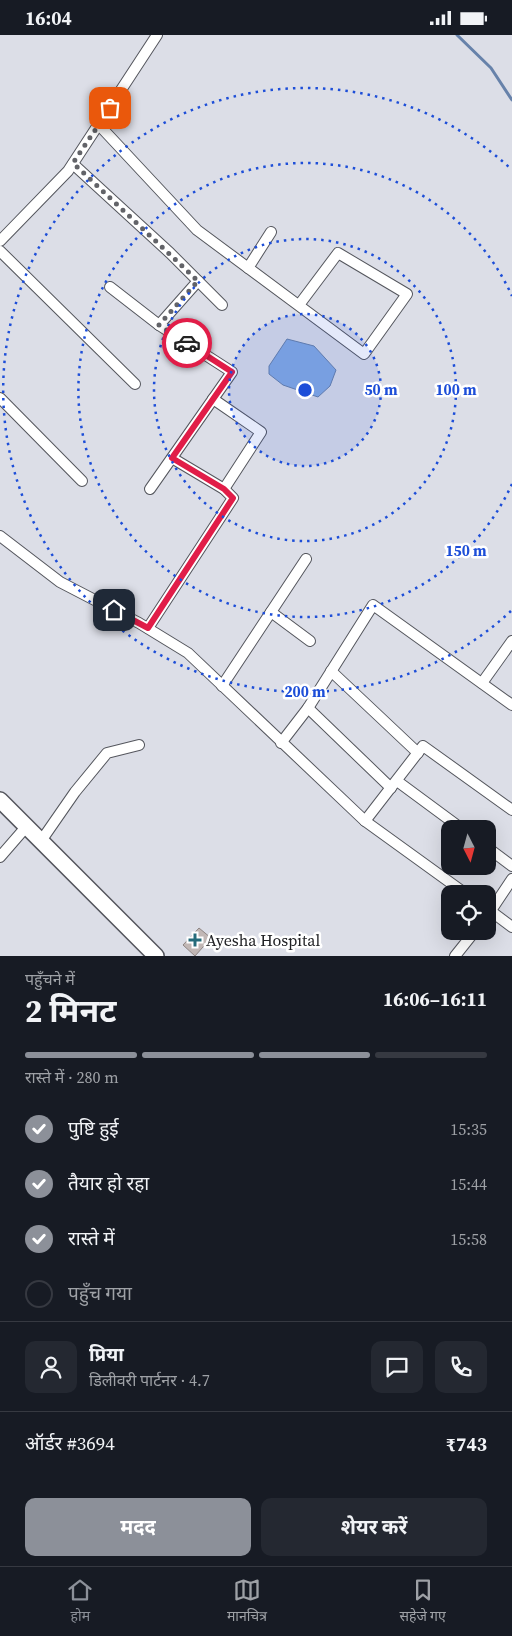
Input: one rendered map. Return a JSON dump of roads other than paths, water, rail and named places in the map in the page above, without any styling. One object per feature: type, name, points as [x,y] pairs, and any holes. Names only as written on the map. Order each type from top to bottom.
[{"type":"main road","points":[[0,801],[156,956]]},
{"type":"street","points":[[0,241],[73,163],[157,35]]},
{"type":"street","points":[[99,125],[197,230],[364,354],[407,294],[338,253],[299,305]]},
{"type":"street","points":[[73,163],[222,305]]},
{"type":"street","points":[[248,268],[271,232]]},
{"type":"street","points":[[0,251],[135,384]]},
{"type":"street","points":[[159,325],[198,281]]},
{"type":"street","points":[[110,287],[159,325],[232,372],[150,489]]},
{"type":"street","points":[[0,398],[82,481]]},
{"type":"street","points":[[213,399],[261,432],[224,489]]},
{"type":"street","points":[[148,628],[233,498],[224,489],[172,458]]},
{"type":"street","points":[[0,536],[60,581],[148,628],[188,653],[365,821],[454,885]]},
{"type":"street","points":[[222,686],[306,559]]},
{"type":"street","points":[[281,743],[308,708],[373,605],[512,705]]},
{"type":"street","points":[[271,612],[310,641]]},
{"type":"street","points":[[482,683],[512,641]]},
{"type":"street","points":[[331,671],[418,753]]},
{"type":"street","points":[[308,708],[394,784],[448,820]]},
{"type":"street","points":[[41,841],[75,792],[106,753],[139,745]]},
{"type":"street","points":[[365,821],[423,746],[512,810]]},
{"type":"street","points":[[0,857],[26,827]]},
{"type":"street","points":[[496,853],[512,866]]},
{"type":"street","points":[[496,902],[512,879]]},
{"type":"street","points":[[496,917],[512,927]]},
{"type":"street","points":[[454,956],[467,940]]},
{"type":"water","points":[[287,339],[314,346],[336,370],[330,386],[318,397],[283,385],[269,374],[269,366]]},
{"type":"waterway","points":[[457,35],[491,68],[512,100]]},
{"type":"place","name":"Ayesha Hospital","points":[[195,940]]}]
